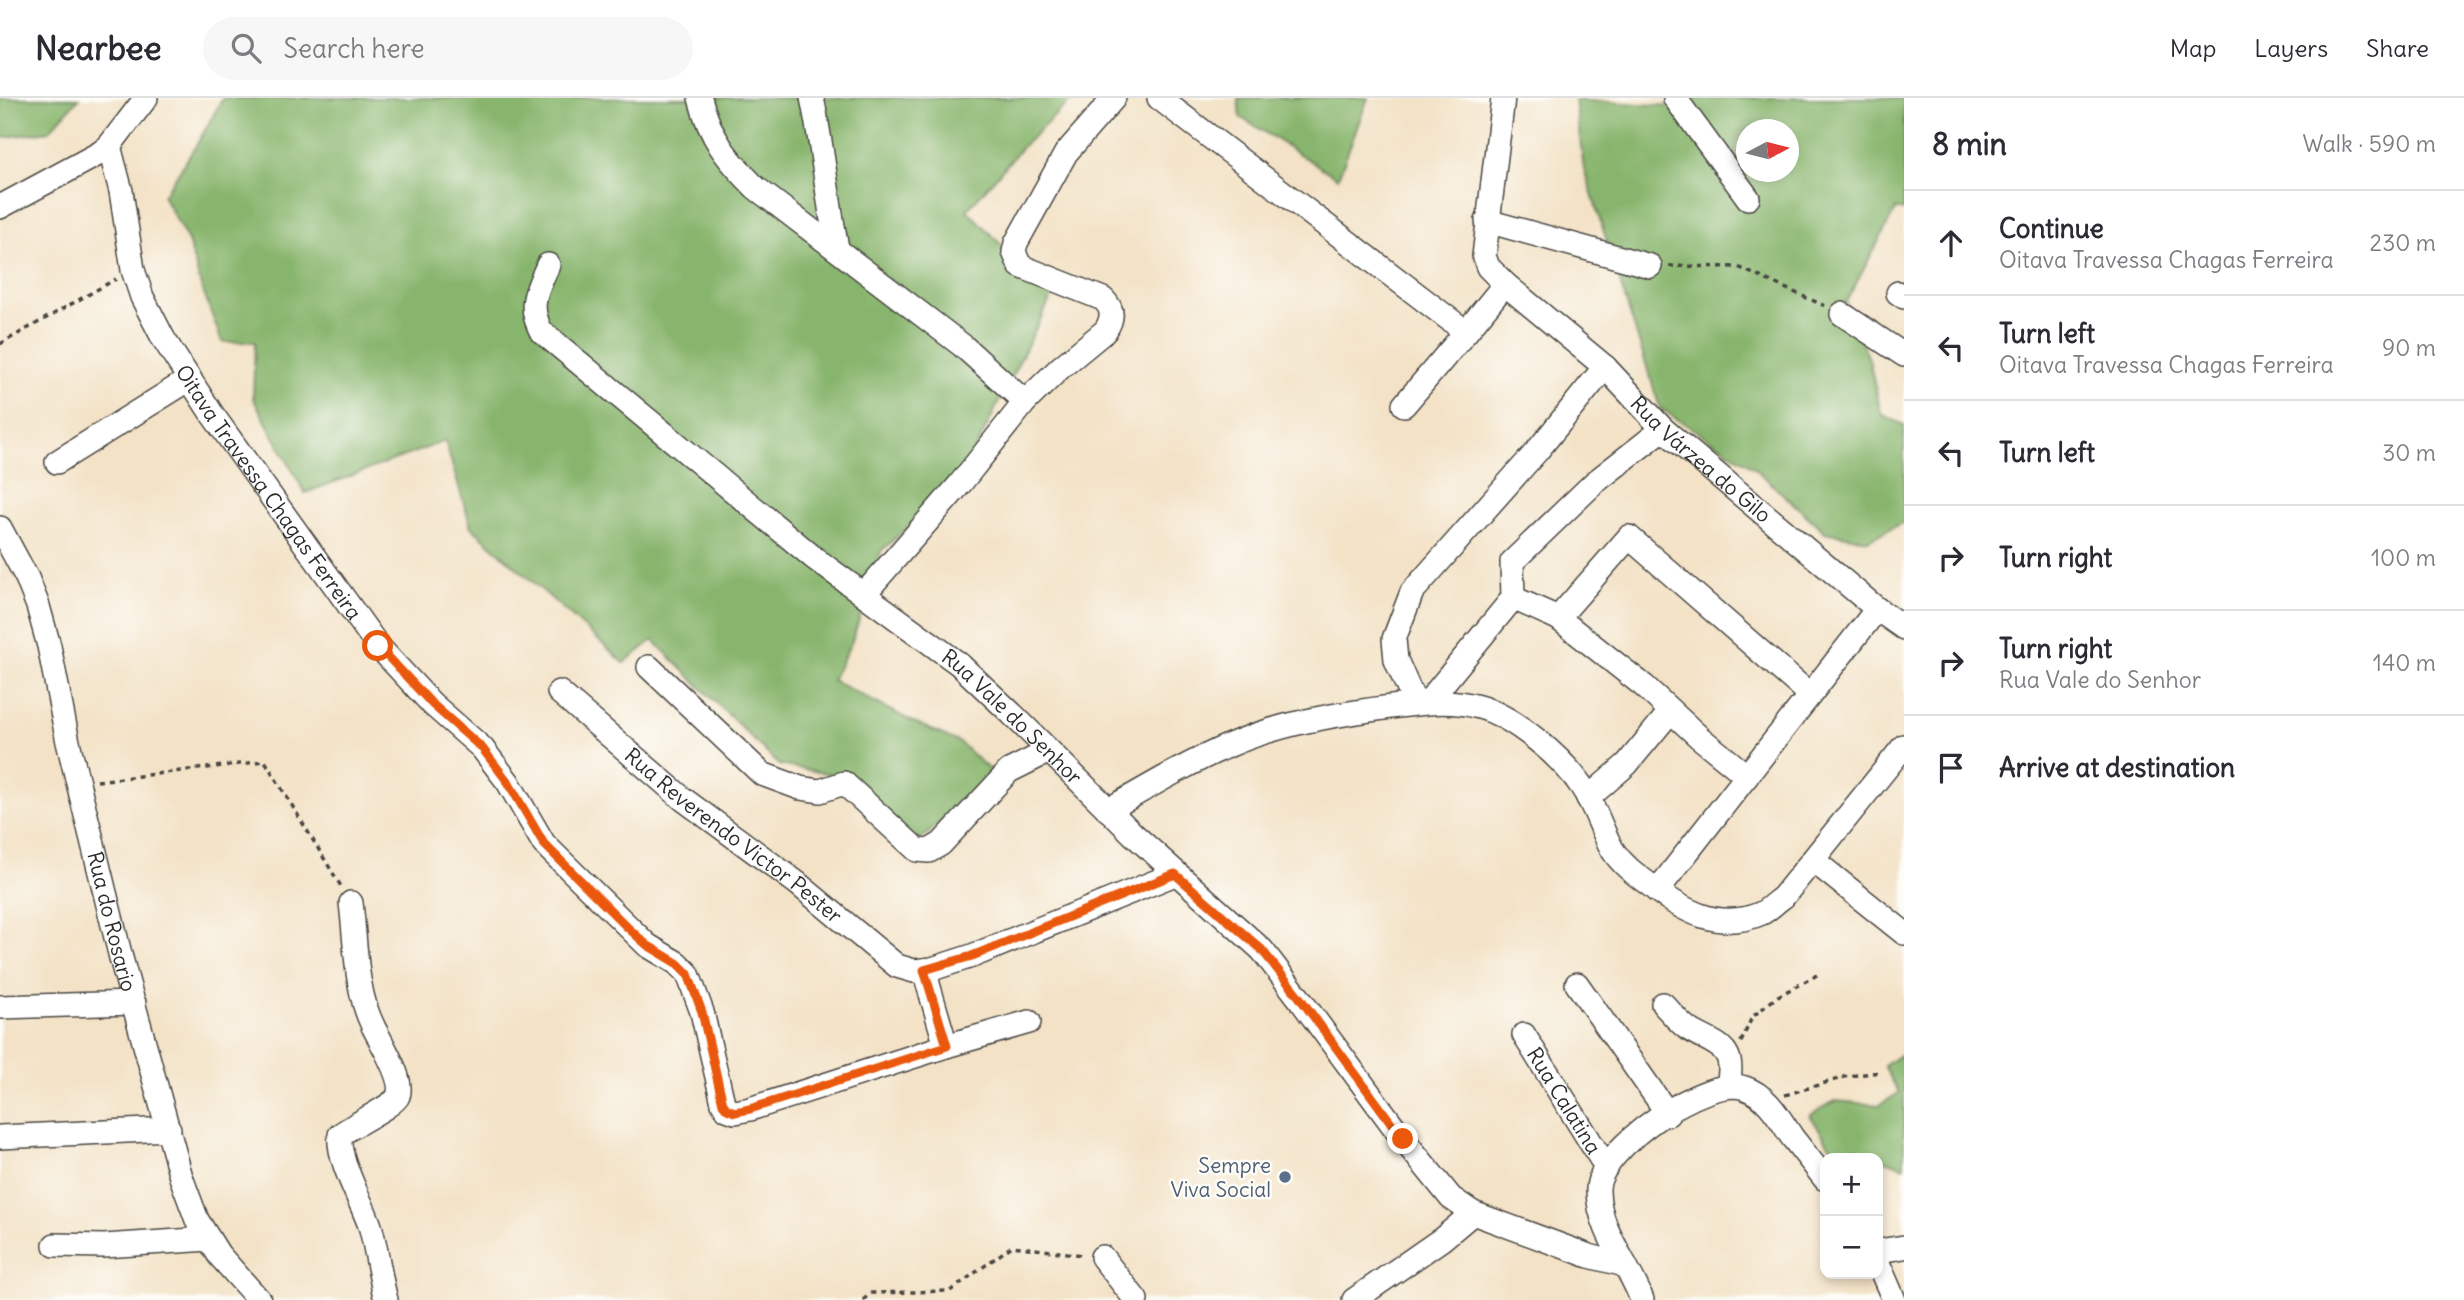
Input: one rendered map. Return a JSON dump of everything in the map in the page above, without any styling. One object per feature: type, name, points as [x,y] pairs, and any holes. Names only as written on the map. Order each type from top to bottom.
[{"type":"street","points":[[0,207],[100,153],[109,146],[146,98]]},
{"type":"street","points":[[700,98],[716,143],[756,188],[963,346],[1025,402]]},
{"type":"street","points":[[813,98],[837,248]]},
{"type":"street","points":[[865,593],[960,484],[1025,402],[1111,323],[1110,304],[1020,266],[1014,252],[1016,243],[1066,153],[1114,98]]},
{"type":"street","points":[[1159,98],[1466,332]]},
{"type":"street","name":"Rua Várzea do Gilo","points":[[1503,98],[1484,256],[1489,267],[1505,284],[1605,367],[1663,429],[1877,609],[1904,628]]},
{"type":"street","points":[[1675,98],[1748,198]]},
{"type":"street","name":"Oitava Travessa Chagas Ferreira","points":[[109,146],[121,191],[133,270],[142,297],[163,338],[246,463],[378,646],[424,696],[482,748],[508,782],[544,844],[627,927],[688,974],[702,1012],[716,1083],[727,1109],[735,1112],[750,1109],[1029,1022]]},
{"type":"street","points":[[1488,221],[1650,266]]},
{"type":"street","name":"Rua Vale do Senhor","points":[[548,265],[533,300],[534,318],[541,331],[814,558],[959,664],[1175,874],[1262,950],[1443,1190],[1473,1213],[1589,1256],[1625,1265]]},
{"type":"street","points":[[1404,405],[1505,284]]},
{"type":"street","points":[[1842,314],[1904,355]]},
{"type":"street","points":[[1422,703],[1396,660],[1394,639],[1412,592],[1537,451],[1605,367]]},
{"type":"street","points":[[58,462],[190,380]]},
{"type":"street","points":[[1422,703],[1513,598],[1512,562],[1594,483],[1663,429]]},
{"type":"street","name":"Rua do Rosario","points":[[0,528],[38,606],[49,646],[77,783],[181,1177],[197,1220],[219,1255],[259,1300]]},
{"type":"street","points":[[1558,618],[1629,537],[1810,695]]},
{"type":"street","points":[[1513,598],[1558,618],[1644,686],[1746,776]]},
{"type":"street","points":[[1657,891],[1877,609]]},
{"type":"street","points":[[649,667],[762,774],[800,789],[820,791],[844,783],[917,850],[929,851],[941,844],[1009,771],[1049,751]]},
{"type":"street","name":"Rua Reverendo Victor Pester","points":[[559,692],[683,799],[797,883],[897,966],[919,970]]},
{"type":"street","points":[[1108,810],[1205,756],[1252,737],[1328,715],[1422,703],[1478,707],[1501,717],[1563,763],[1583,788],[1613,850],[1628,868],[1688,912],[1702,917],[1740,919],[1762,912],[1783,897],[1904,746]]},
{"type":"street","points":[[1588,798],[1627,764],[1671,712]]},
{"type":"street","points":[[1814,861],[1903,930]]},
{"type":"street","points":[[947,1046],[919,970],[972,956],[1175,874]]},
{"type":"street","points":[[352,903],[362,992],[371,1023],[389,1057],[399,1088],[398,1097],[392,1103],[348,1128],[340,1135],[339,1142],[342,1158],[371,1230],[386,1300]]},
{"type":"street","points":[[1577,984],[1668,1114]]},
{"type":"street","points":[[0,1007],[134,1003]]},
{"type":"street","points":[[1663,1004],[1686,1028],[1710,1039],[1729,1057],[1732,1067],[1728,1085]]},
{"type":"street","name":"Rua Calatina","points":[[1524,1035],[1602,1173]]},
{"type":"street","points":[[1642,1300],[1609,1234],[1601,1213],[1598,1191],[1602,1173],[1622,1146],[1709,1090],[1728,1085],[1743,1087],[1757,1093],[1766,1101],[1820,1172]]},
{"type":"street","points":[[0,1137],[169,1129]]},
{"type":"street","points":[[1354,1300],[1442,1240],[1473,1213]]},
{"type":"street","points":[[55,1245],[104,1246],[209,1239]]},
{"type":"street","points":[[1883,1250],[1904,1247]]},
{"type":"street","points":[[1102,1257],[1136,1300]]},
{"type":"street","points":[[1883,1275],[1894,1300]]},
{"type":"path","points":[[1650,266],[1738,267],[1842,314]]},
{"type":"path","points":[[0,344],[133,270]]},
{"type":"path","points":[[77,783],[265,761],[352,903]]},
{"type":"path","points":[[1729,1057],[1743,1039],[1752,1017],[1778,996],[1817,975]]},
{"type":"path","points":[[1766,1101],[1848,1076],[1881,1072]]},
{"type":"path","points":[[863,1300],[871,1293],[950,1291],[1012,1246],[1102,1257]]},
{"type":"green space","points":[[0,98],[79,98],[49,131],[0,138]]},
{"type":"green space","points":[[223,98],[1079,98],[1069,102],[1022,147],[967,210],[1052,296],[960,480],[881,551],[852,641],[832,680],[911,721],[959,742],[995,775],[918,842],[843,776],[779,765],[653,640],[624,663],[471,527],[445,441],[305,493],[253,398],[255,342],[222,342],[188,241],[163,196]]},
{"type":"green space","points":[[1238,98],[1368,98],[1338,178],[1240,117]]},
{"type":"green space","points":[[1677,98],[1904,98],[1904,211],[1896,209],[1846,302],[1869,359],[1881,414],[1904,425],[1904,522],[1868,540],[1825,532],[1753,467],[1660,408],[1584,169],[1575,100],[1673,106]]},
{"type":"green space","points":[[1904,1052],[1904,1167],[1886,1160],[1883,1162],[1883,1153],[1835,1153],[1810,1115],[1835,1101],[1879,1105],[1899,1093],[1884,1066]]},
{"type":"place","name":"Sempre Viva Social","points":[[1285,1177]]},
{"type":"route","points":[[378,646],[401,674],[482,748],[508,782],[544,844],[571,873],[647,945],[677,963],[688,974],[702,1012],[716,1083],[727,1109],[735,1112],[750,1109],[947,1046],[924,970],[972,956],[1175,874],[1262,950],[1403,1139]]}]
